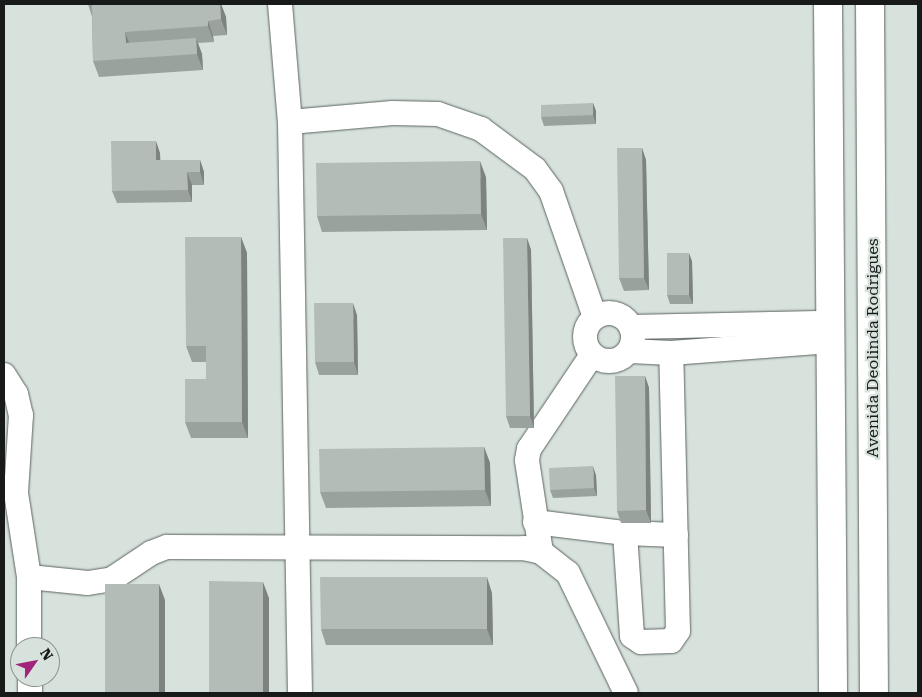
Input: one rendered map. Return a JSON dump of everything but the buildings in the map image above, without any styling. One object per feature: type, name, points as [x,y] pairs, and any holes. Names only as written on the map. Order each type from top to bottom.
[{"type":"highway","points":[[828,4],[833,693]]},
{"type":"highway","name":"Avenida Deolinda Rodrigues","points":[[870,4],[874,693]]},
{"type":"lane","points":[[280,4],[290,122],[300,693]]},
{"type":"lane","points":[[290,122],[393,113],[438,114],[481,128],[535,169],[551,191],[595,318]]},
{"type":"lane","points":[[630,351],[634,335],[626,320],[611,313],[595,318],[589,324],[585,340],[592,355],[608,362],[616,361],[630,351],[671,353],[830,332]]},
{"type":"lane","points":[[631,327],[830,332]]},
{"type":"lane","points":[[625,533],[632,636],[641,642],[665,643],[676,638],[678,631],[671,353]]},
{"type":"lane","points":[[541,552],[535,522],[528,449],[592,355]]},
{"type":"lane","points":[[4,375],[16,394],[21,416],[16,493],[29,577],[30,637]]},
{"type":"lane","points":[[535,522],[625,533],[676,535]]},
{"type":"lane","points":[[29,577],[88,583],[112,580],[151,553],[167,547],[492,546],[541,552],[568,573],[626,693]]},
{"type":"lane","points":[[826,693],[833,693]]}]
